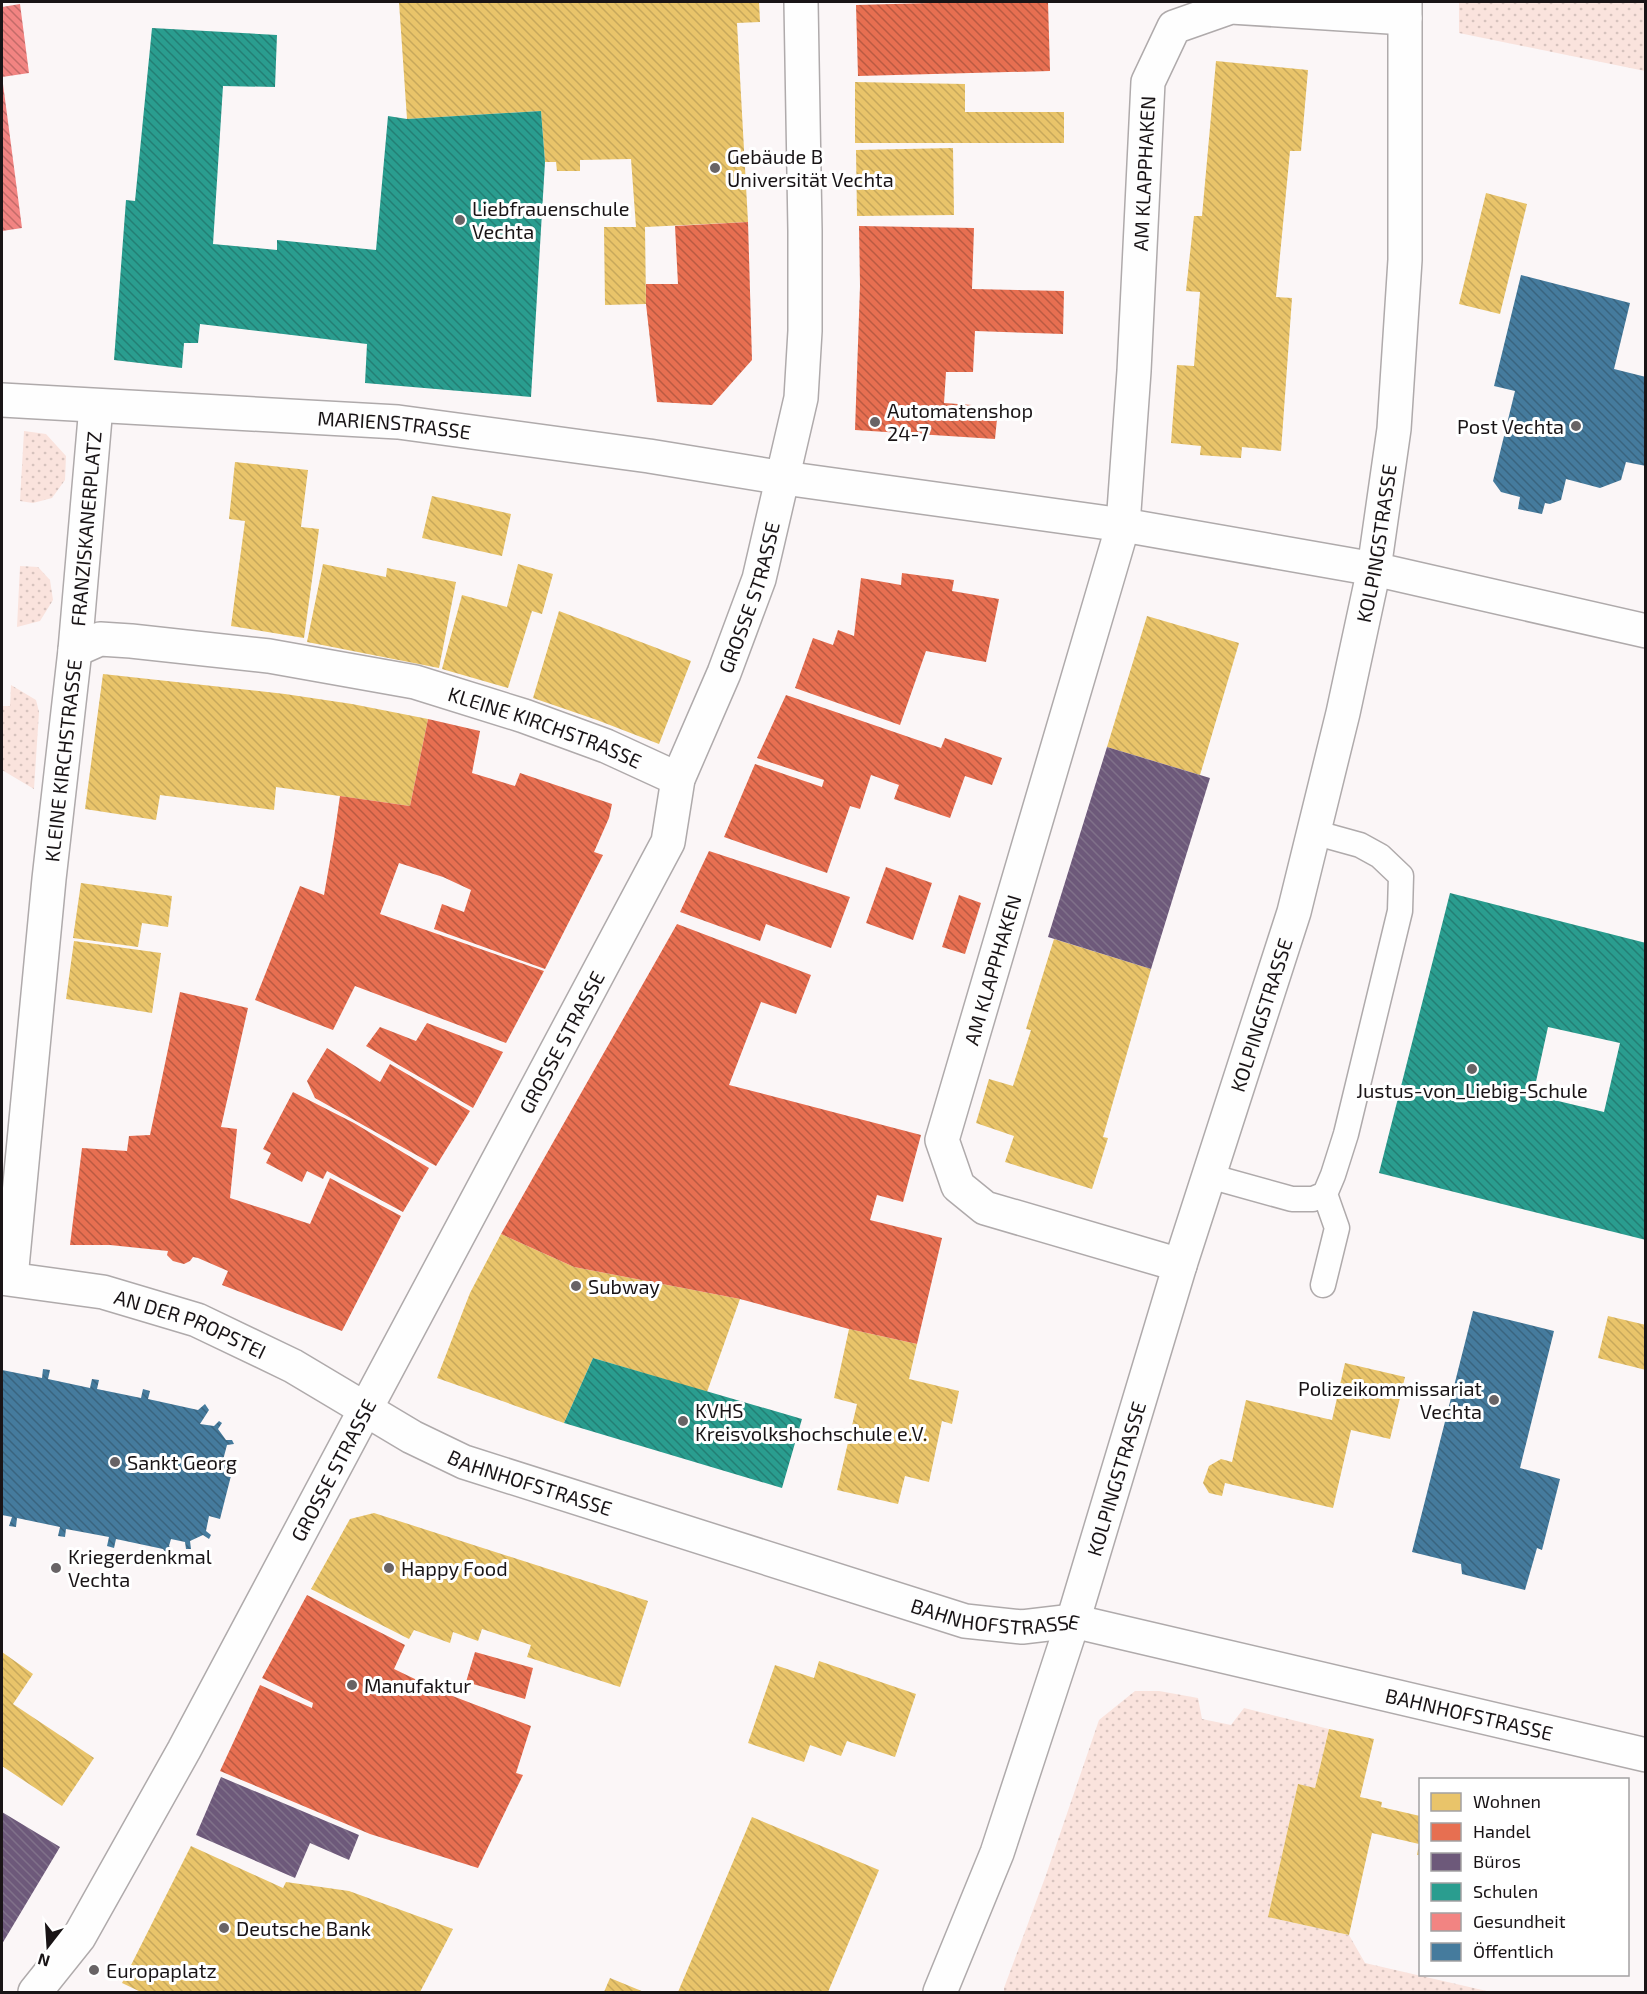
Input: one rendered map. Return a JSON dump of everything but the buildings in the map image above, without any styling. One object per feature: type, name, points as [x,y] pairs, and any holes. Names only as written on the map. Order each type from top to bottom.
[{"type":"street","name":"GROSSE STRASSE","points":[[35,1992],[78,1936],[184,1750],[668,842],[678,779],[724,673],[759,579],[801,398],[805,331],[801,2]]},
{"type":"street","name":"AM KLAPPHAKEN","points":[[1180,1265],[985,1208],[958,1186],[942,1140],[1123,525],[1134,372],[1148,82],[1174,27],[1231,7],[1405,10]]},
{"type":"street","name":"KOLPINGSTRASSE","points":[[940,1992],[997,1853],[1073,1621],[1180,1265],[1294,912],[1343,713],[1374,569],[1394,429],[1405,260],[1405,10]]},
{"type":"street","name":"MARIENSTRASSE","points":[[2,400],[398,422],[784,477]]},
{"type":"street","name":"FRANZISKANERPLATZ","points":[[75,650],[96,406]]},
{"type":"street","points":[[784,477],[1123,525],[1374,569],[1646,631]]},
{"type":"street","name":"KLEINE KIRCHSTRASSE","points":[[6,1278],[75,650],[100,639],[131,641],[269,656],[415,682],[524,716],[596,742],[678,779]]},
{"type":"street","name":"AN DER PROPSTEI","points":[[6,1278],[103,1292],[197,1320],[293,1366],[365,1410]]},
{"type":"street","name":"BAHNHOFSTRASSE","points":[[365,1410],[412,1437],[464,1462],[965,1621],[1022,1627],[1073,1621],[1646,1755]]},
{"type":"lane","points":[[1313,832],[1360,845],[1380,856],[1401,876],[1400,911],[1346,1134],[1325,1194],[1337,1228],[1323,1285]]},
{"type":"lane","points":[[1209,1176],[1292,1199],[1313,1199],[1325,1194]]},
{"type":"shaded area","points":[[1459,2],[1645,2],[1645,71],[1459,33]]},
{"type":"shaded area","points":[[24,431],[46,434],[66,456],[65,480],[52,498],[33,503],[20,501]]},
{"type":"shaded area","points":[[20,566],[38,567],[50,580],[53,600],[40,621],[17,627]]},
{"type":"shaded area","points":[[11,685],[36,700],[39,712],[34,789],[2,770],[2,706],[10,706]]},
{"type":"shaded area","points":[[1135,1691],[1159,1691],[1198,1698],[1202,1719],[1231,1725],[1244,1708],[1329,1729],[1315,1788],[1298,1785],[1268,1917],[1349,1935],[1365,1963],[1491,1992],[1004,1992],[1099,1720]]},
{"type":"place","name":"Gebäude B Universität Vechta","points":[[715,168]]},
{"type":"place","name":"Liebfrauenschule Vechta","points":[[460,220]]},
{"type":"place","name":"Automatenshop 24-7","points":[[875,422]]},
{"type":"place","name":"Post Vechta","points":[[1576,426]]},
{"type":"place","name":"Justus-von_Liebig-Schule","points":[[1472,1069]]},
{"type":"place","name":"Subway","points":[[576,1286]]},
{"type":"place","name":"Polizeikommissariat Vechta","points":[[1494,1400]]},
{"type":"place","name":"KVHS Kreisvolkshochschule e.V.","points":[[683,1421]]},
{"type":"place","name":"Sankt Georg","points":[[115,1462]]},
{"type":"place","name":"Kriegerdenkmal Vechta","points":[[56,1568]]},
{"type":"place","name":"Happy Food","points":[[389,1568]]},
{"type":"place","name":"Manufaktur","points":[[352,1685]]},
{"type":"place","name":"Deutsche Bank","points":[[224,1928]]},
{"type":"place","name":"Europaplatz","points":[[94,1970]]}]
